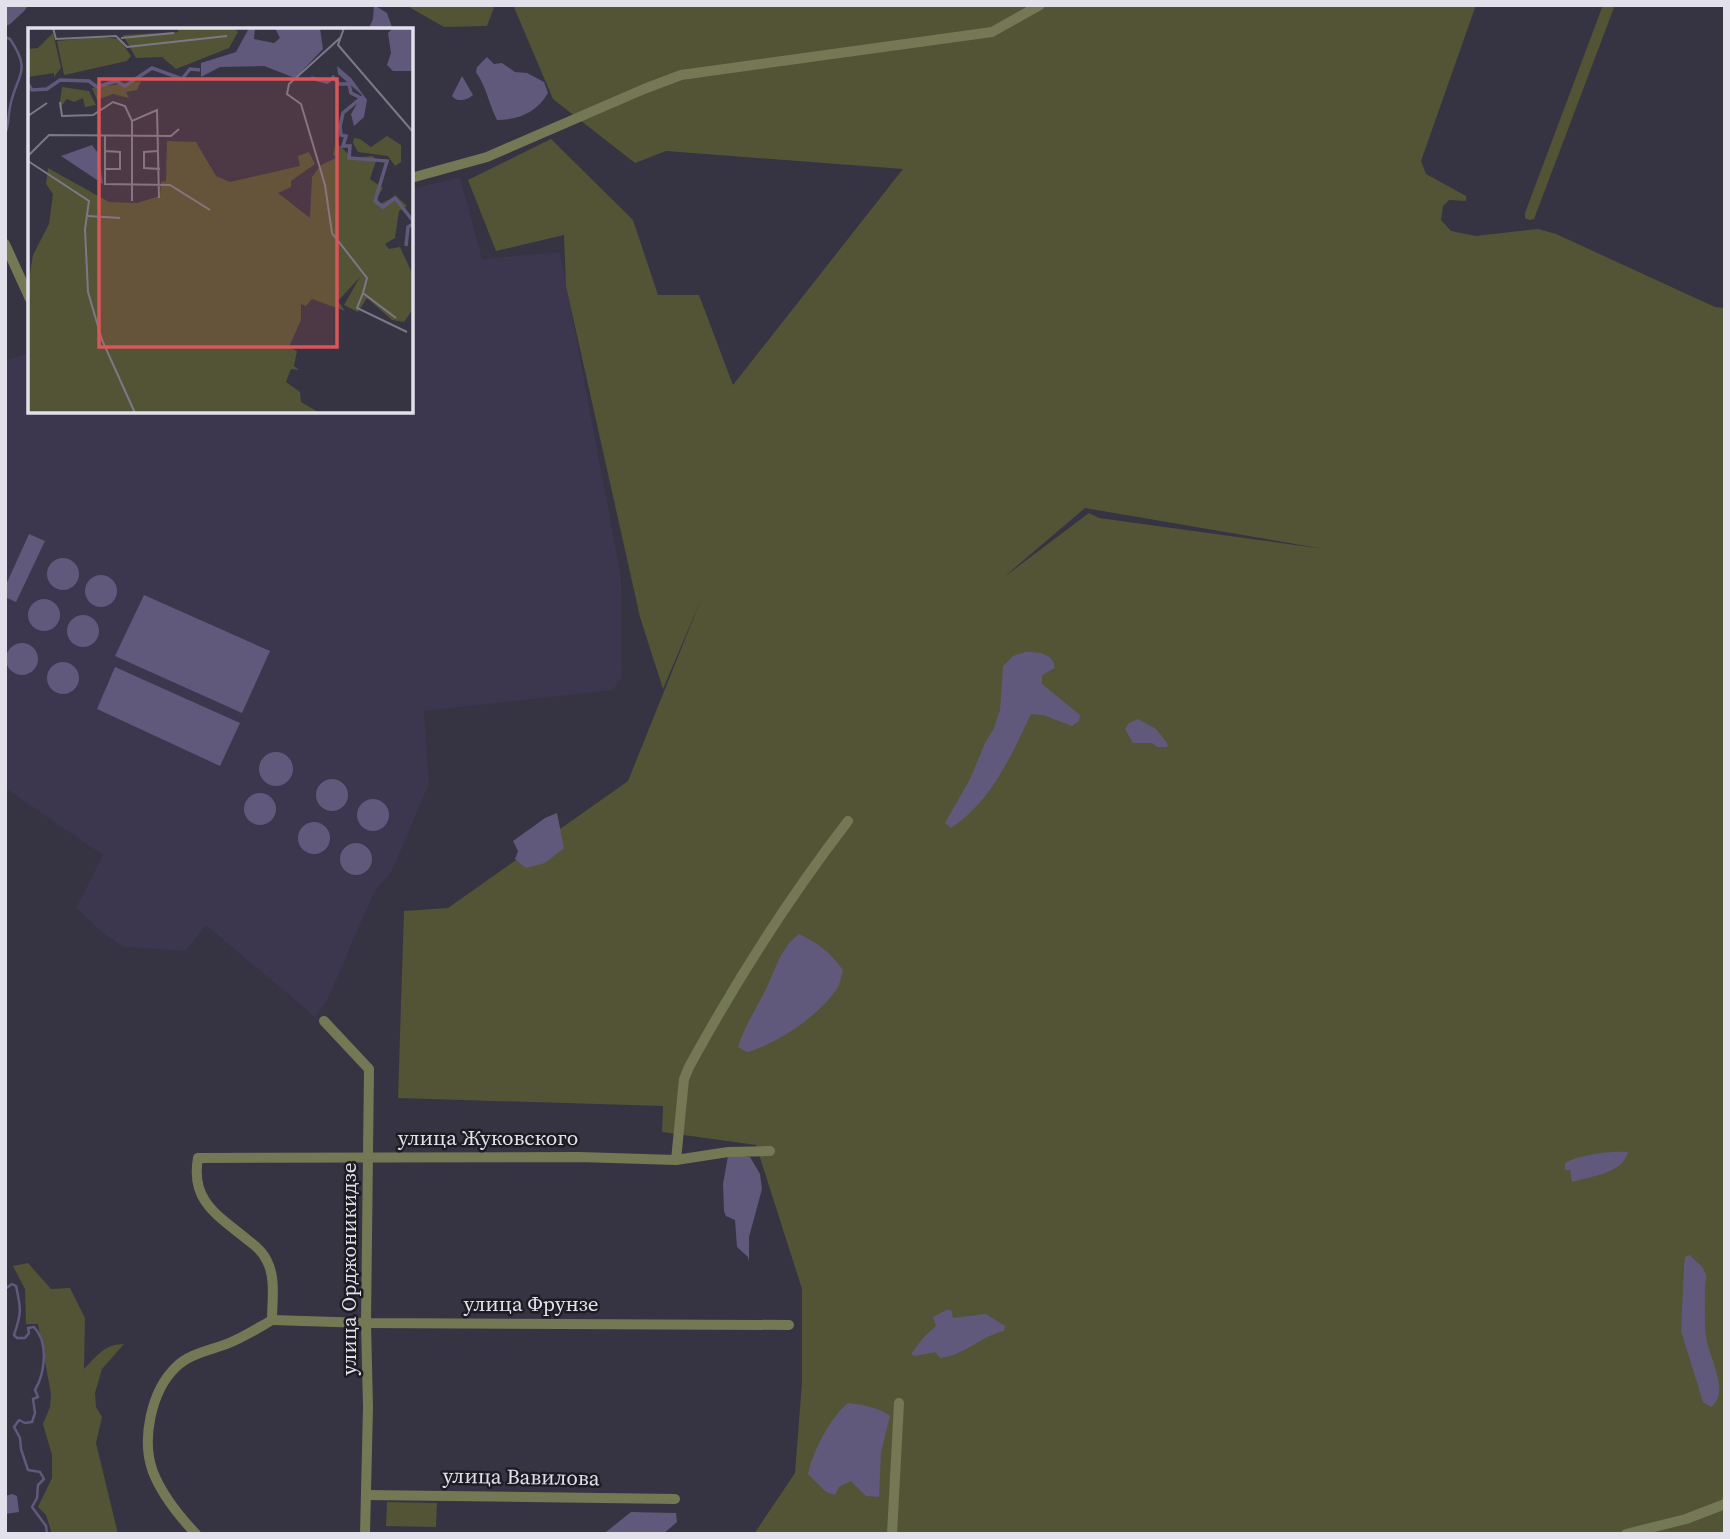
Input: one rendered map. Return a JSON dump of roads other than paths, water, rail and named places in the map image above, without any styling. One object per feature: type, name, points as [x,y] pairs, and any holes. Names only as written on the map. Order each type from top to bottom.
[{"type":"street","points":[[413,177],[487,156],[681,75],[992,32],[1040,5]]},
{"type":"street","points":[[5,244],[28,295]]},
{"type":"street","points":[[676,1160],[684,1079],[689,1067],[732,990],[807,874],[848,821]]},
{"type":"street","name":"улица Орджоникидзе","points":[[324,1021],[369,1069],[365,1534]]},
{"type":"street","name":"улица Жуковского","points":[[272,1320],[272,1277],[267,1260],[259,1249],[206,1204],[200,1194],[196,1167],[198,1158],[676,1160],[728,1152],[770,1152]]},
{"type":"street","points":[[195,1534],[184,1523],[152,1471],[149,1437],[152,1408],[163,1383],[177,1366],[198,1354],[230,1343],[272,1320]]},
{"type":"street","name":"улица Фрунзе","points":[[272,1320],[789,1325]]},
{"type":"street","points":[[892,1534],[899,1403]]},
{"type":"street","name":"улица Вавилова","points":[[366,1495],[675,1499]]},
{"type":"street","points":[[1626,1534],[1686,1519],[1725,1504]]},
{"type":"waterway","points":[[5,18],[19,5]]},
{"type":"waterway","points":[[5,37],[10,39],[17,50],[22,67],[5,134]]},
{"type":"waterway","points":[[5,1289],[12,1284],[16,1286],[18,1294],[20,1306],[14,1335],[17,1338],[25,1338],[29,1333],[28,1328],[34,1327],[44,1349],[43,1367],[35,1390],[38,1397],[33,1399],[35,1413],[32,1422],[19,1420],[14,1427],[20,1438],[28,1470],[40,1472],[44,1479],[38,1485],[37,1498],[32,1507],[46,1526],[47,1534]]}]
